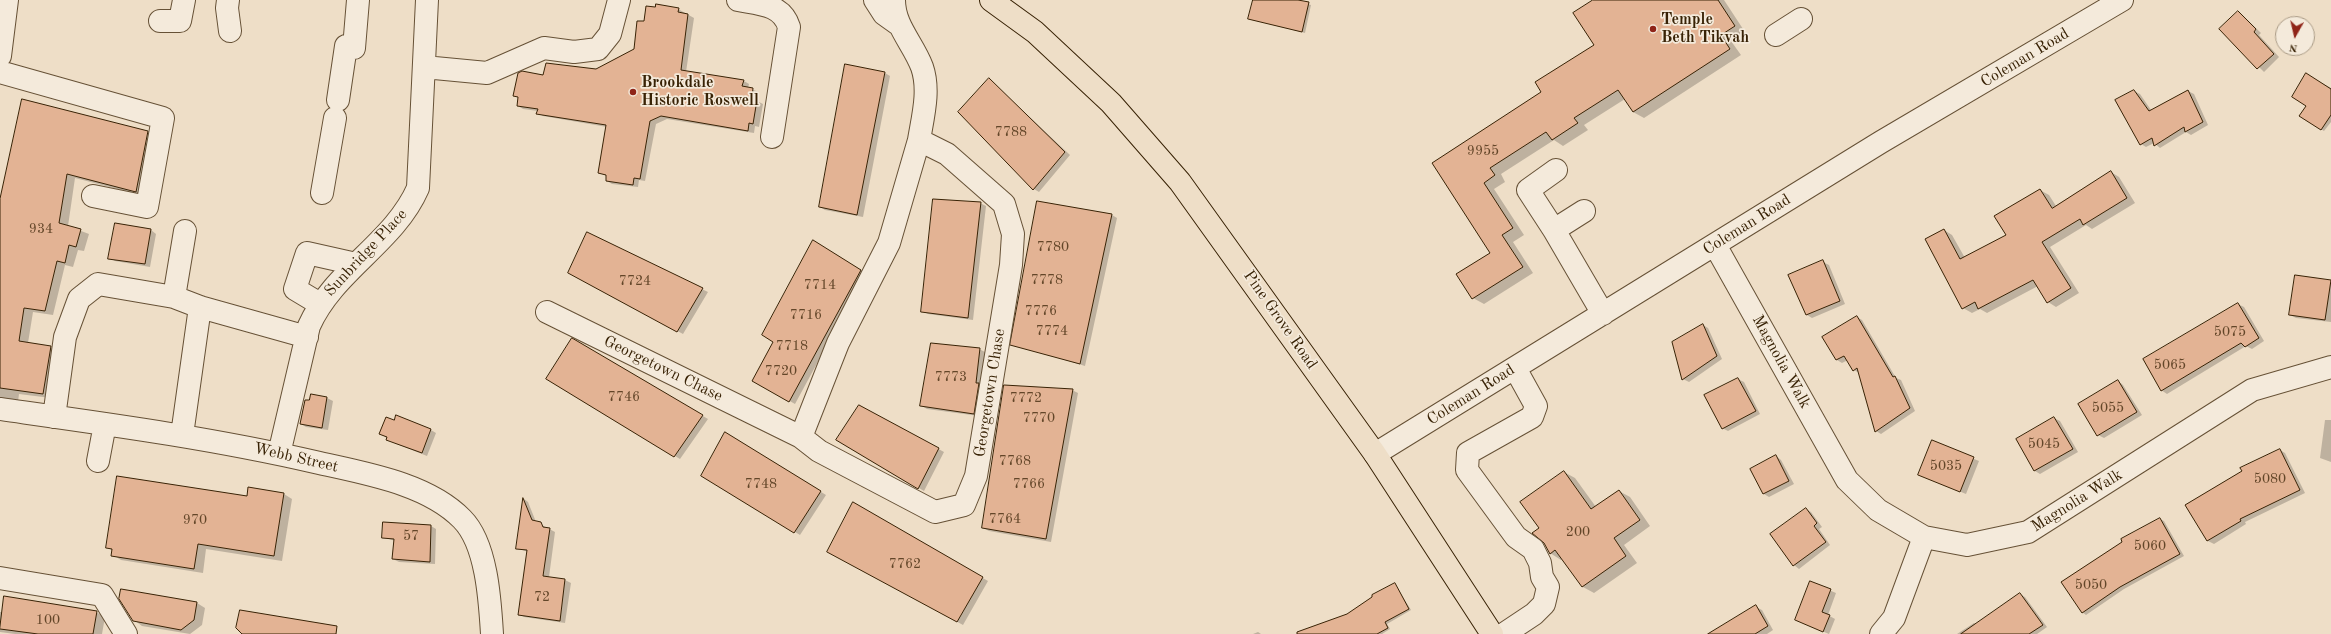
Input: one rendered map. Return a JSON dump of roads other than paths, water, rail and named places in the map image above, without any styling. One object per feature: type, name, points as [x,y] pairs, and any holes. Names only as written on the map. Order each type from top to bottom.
[{"type":"main road","name":"Pine Grove Road","points":[[991,0],[1035,32],[1111,103],[1180,182],[1375,454],[1492,634]]},
{"type":"street","points":[[0,56],[7,0]]},
{"type":"street","points":[[160,21],[180,21],[184,0]]},
{"type":"street","points":[[228,0],[227,8],[230,31]]},
{"type":"street","points":[[322,193],[336,109],[350,47],[358,0]]},
{"type":"street","name":"Sunbridge Place","points":[[279,454],[310,326],[320,304],[328,292],[398,222],[411,205],[418,188],[426,0]]},
{"type":"street","points":[[424,67],[487,73],[544,48],[574,52],[598,49],[610,34],[619,0]]},
{"type":"street","points":[[738,0],[771,6],[786,18],[789,28],[772,138]]},
{"type":"street","points":[[875,0],[884,14],[898,24]]},
{"type":"street","points":[[801,437],[838,343],[889,243],[919,140],[926,89],[917,57],[898,24],[894,12],[894,0]]},
{"type":"street","name":"Coleman Road","points":[[1375,454],[1881,142],[2122,0]]},
{"type":"street","points":[[1776,35],[1801,19]]},
{"type":"street","points":[[0,72],[163,118],[147,207],[93,196]]},
{"type":"street","name":"Georgetown Chase","points":[[547,312],[801,437],[819,452],[935,512],[964,505],[976,476],[1012,265],[1013,234],[1004,204],[947,154],[919,140]]},
{"type":"street","points":[[1556,170],[1528,190],[1554,230],[1603,314]]},
{"type":"street","points":[[1554,230],[1584,211]]},
{"type":"street","points":[[174,297],[185,231]]},
{"type":"street","name":"Magnolia Walk","points":[[1715,245],[1847,480],[1878,510],[1924,537],[1967,545],[2028,532],[2252,390],[2331,367]]},
{"type":"street","points":[[320,304],[295,289],[307,253],[356,264]]},
{"type":"street","points":[[54,417],[65,337],[79,299],[98,284],[174,297],[200,307],[307,337]]},
{"type":"street","points":[[182,435],[200,307]]},
{"type":"street","points":[[1504,634],[1534,614],[1544,604],[1548,587],[1542,577],[1540,563],[1533,549],[1516,537],[1467,470],[1466,462],[1468,452],[1532,417],[1536,406],[1515,368]]},
{"type":"street","name":"Webb Street","points":[[0,410],[182,435],[279,454],[380,477],[440,500],[463,520],[477,544],[489,593],[492,634]]},
{"type":"street","points":[[98,461],[105,424]]},
{"type":"street","points":[[1881,634],[1894,618],[1924,537]]},
{"type":"street","points":[[0,578],[102,595],[126,634]]},
{"type":"place","name":"Temple Beth Tikvah","points":[[1653,29]]},
{"type":"place","name":"Brookdale Historic Roswell","points":[[633,92]]}]
